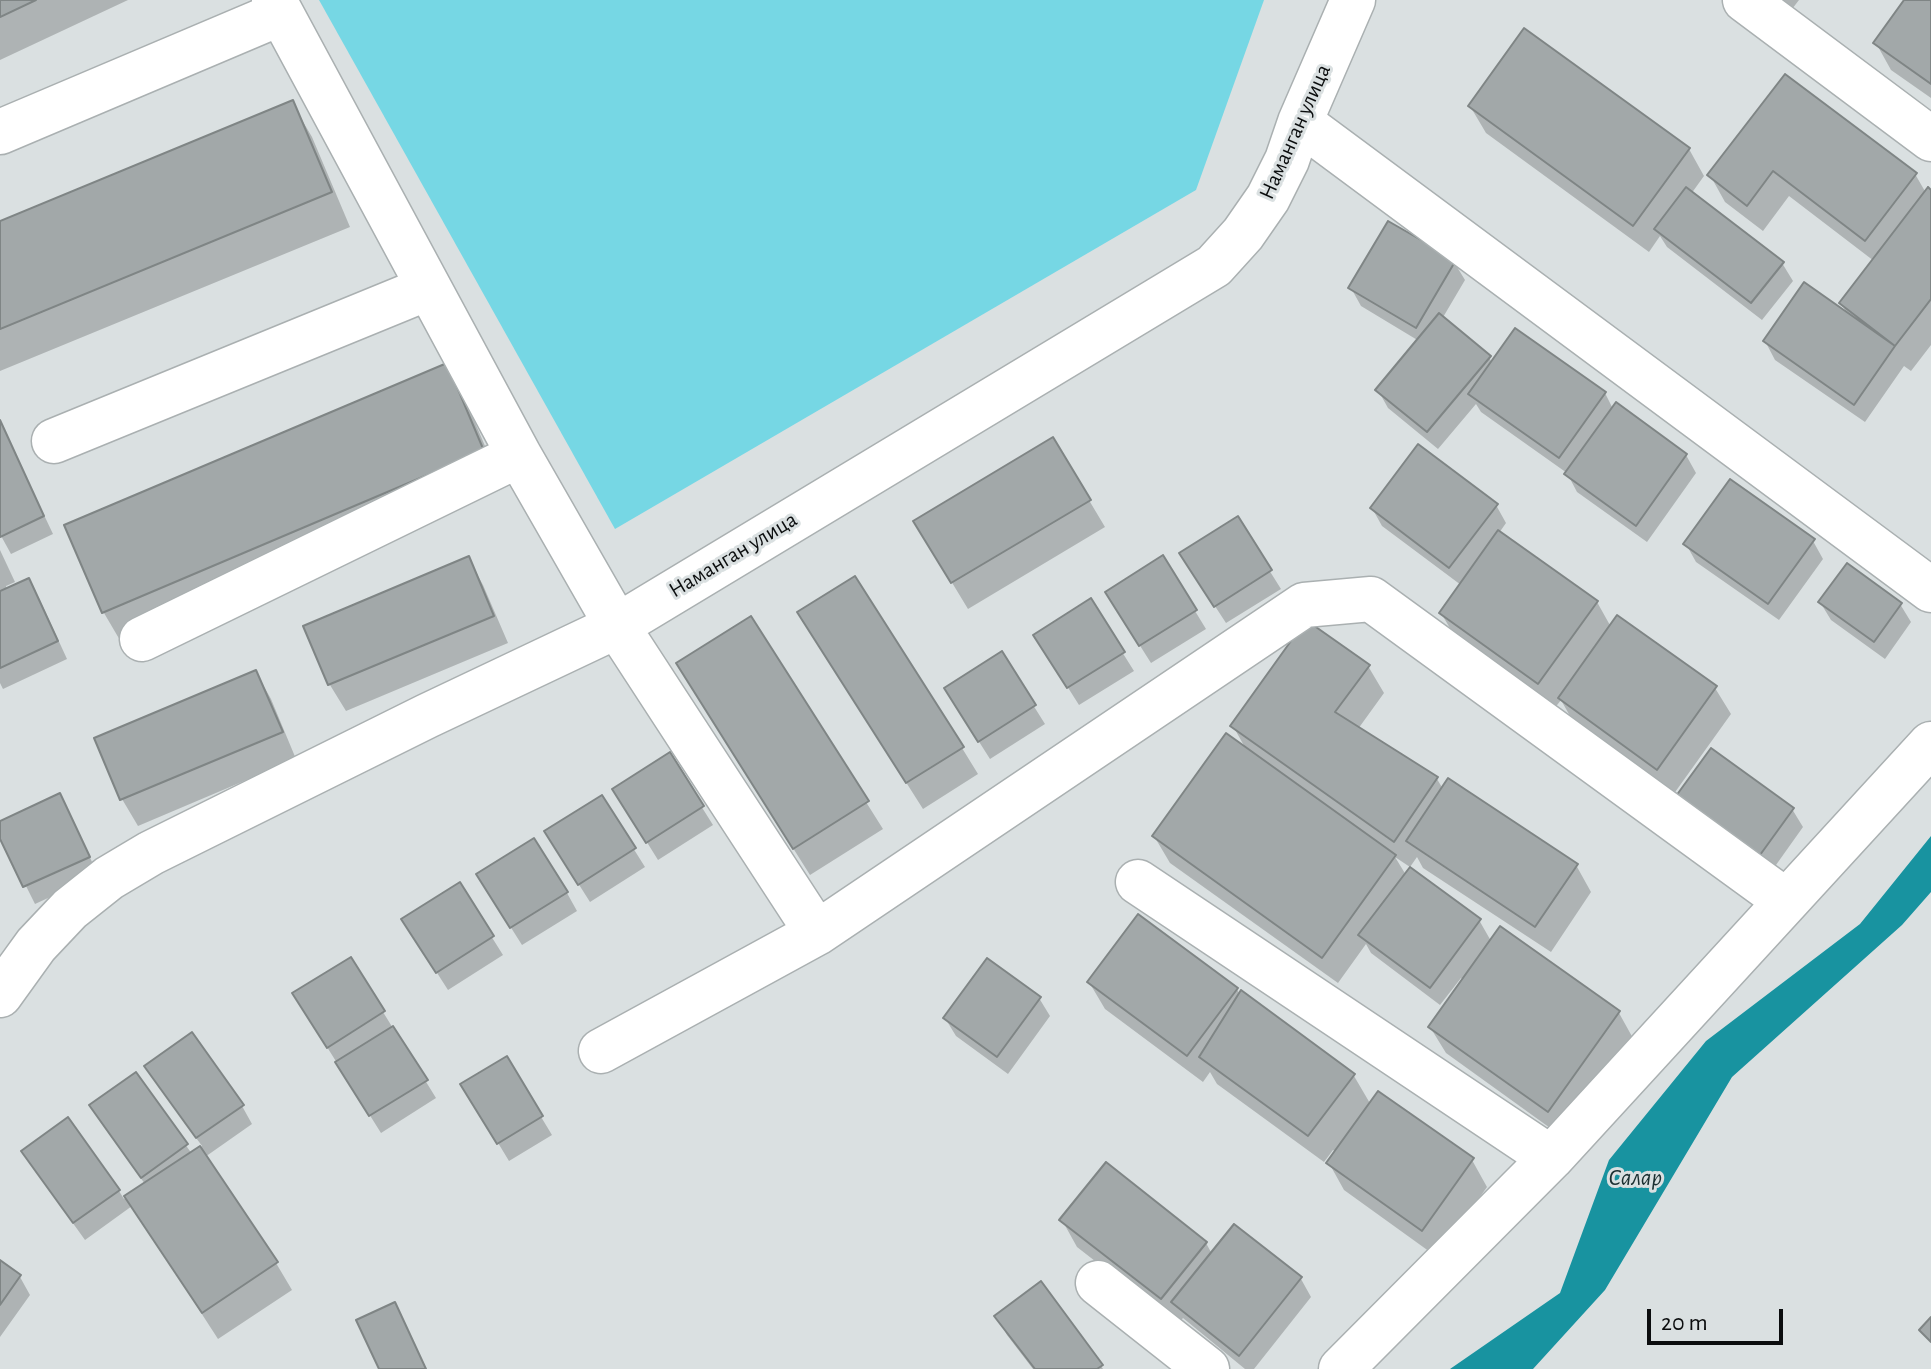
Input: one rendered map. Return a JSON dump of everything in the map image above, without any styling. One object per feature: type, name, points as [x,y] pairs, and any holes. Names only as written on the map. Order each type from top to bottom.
[{"type":"street","name":"Наманган улица","points":[[0,995],[36,945],[70,909],[130,865],[427,716],[617,626],[1214,266],[1243,234],[1268,198],[1287,160],[1300,122],[1353,0]]},
{"type":"street","points":[[1745,0],[1931,139]]},
{"type":"street","points":[[0,132],[278,6],[519,455],[617,626],[817,933]]},
{"type":"street","points":[[1300,122],[1931,590]]},
{"type":"street","points":[[54,441],[428,288]]},
{"type":"street","points":[[142,639],[519,455]]},
{"type":"street","points":[[601,1051],[817,933],[1304,605],[1371,599],[1786,901]]},
{"type":"street","points":[[1341,1369],[1551,1158],[1931,744]]},
{"type":"street","points":[[1138,882],[1551,1158]]},
{"type":"street","points":[[1098,1283],[1207,1369]]},
{"type":"shaded area","points":[[319,0],[1264,0],[1196,190],[615,529]]},
{"type":"water","name":"Салар","points":[[1931,836],[1931,892],[1902,925],[1732,1077],[1605,1290],[1533,1369],[1450,1369],[1560,1293],[1609,1160],[1706,1041],[1860,924]]},
{"type":"building","points":[[0,0],[36,0],[0,17]]},
{"type":"building","points":[[1904,0],[1931,0],[1931,84],[1873,43]]},
{"type":"building","points":[[1524,28],[1690,148],[1633,226],[1468,106]]},
{"type":"building","points":[[1785,74],[1917,173],[1865,241],[1773,171],[1747,206],[1707,175]]},
{"type":"building","points":[[293,100],[332,192],[0,329],[0,221]]},
{"type":"building","points":[[1686,187],[1784,262],[1751,303],[1654,229]]},
{"type":"building","points":[[1928,187],[1931,190],[1931,299],[1895,346],[1839,303]]},
{"type":"building","points":[[1388,221],[1456,260],[1416,328],[1348,288]]},
{"type":"building","points":[[1804,282],[1895,346],[1854,405],[1763,341]]},
{"type":"building","points":[[1439,313],[1491,356],[1427,432],[1375,390]]},
{"type":"building","points":[[1515,328],[1606,392],[1559,458],[1468,394]]},
{"type":"building","points":[[447,363],[484,451],[102,613],[64,525]]},
{"type":"building","points":[[1616,402],[1687,454],[1636,526],[1564,474]]},
{"type":"building","points":[[0,420],[44,516],[0,537]]},
{"type":"building","points":[[1053,437],[1091,500],[951,583],[913,521]]},
{"type":"building","points":[[1418,444],[1498,504],[1449,568],[1370,508]]},
{"type":"building","points":[[1730,479],[1815,539],[1768,604],[1683,544]]},
{"type":"building","points":[[1238,516],[1272,570],[1214,607],[1179,553]]},
{"type":"building","points":[[1498,530],[1598,601],[1538,684],[1439,613]]},
{"type":"building","points":[[1163,555],[1197,610],[1139,646],[1105,592]]},
{"type":"building","points":[[469,556],[494,616],[328,685],[303,626]]},
{"type":"building","points":[[1847,563],[1902,603],[1874,642],[1818,602]]},
{"type":"building","points":[[855,576],[964,747],[906,783],[797,612]]},
{"type":"building","points":[[29,578],[58,641],[0,668],[0,591]]},
{"type":"building","points":[[1091,598],[1125,652],[1067,688],[1033,635]]},
{"type":"building","points":[[1617,615],[1717,686],[1657,770],[1558,698]]},
{"type":"building","points":[[751,616],[869,801],[793,849],[676,663]]},
{"type":"building","points":[[1306,620],[1370,665],[1335,712],[1438,777],[1394,842],[1230,726]]},
{"type":"building","points":[[1002,651],[1036,705],[978,742],[944,688]]},
{"type":"building","points":[[256,670],[283,732],[120,800],[94,738]]},
{"type":"building","points":[[1226,733],[1396,855],[1322,958],[1152,836]]},
{"type":"building","points":[[1711,748],[1794,808],[1760,855],[1676,796]]},
{"type":"building","points":[[670,752],[704,806],[646,843],[612,789]]},
{"type":"building","points":[[1448,778],[1578,864],[1535,927],[1406,841]]},
{"type":"building","points":[[60,793],[90,857],[23,887],[0,839],[0,821]]},
{"type":"building","points":[[602,795],[636,848],[578,885],[544,831]]},
{"type":"building","points":[[534,838],[568,892],[510,928],[476,874]]},
{"type":"building","points":[[1410,867],[1481,919],[1430,988],[1358,935]]},
{"type":"building","points":[[460,882],[494,936],[436,973],[401,919]]},
{"type":"building","points":[[1138,914],[1238,988],[1187,1056],[1087,982]]},
{"type":"building","points":[[1500,926],[1620,1011],[1548,1112],[1428,1027]]},
{"type":"building","points":[[351,957],[385,1011],[327,1048],[292,993]]},
{"type":"building","points":[[987,958],[1041,997],[997,1057],[943,1018]]},
{"type":"building","points":[[1241,990],[1355,1074],[1308,1136],[1199,1057]]},
{"type":"building","points":[[393,1026],[428,1080],[369,1116],[335,1062]]},
{"type":"building","points":[[192,1032],[244,1105],[196,1138],[144,1066]]},
{"type":"building","points":[[507,1056],[543,1116],[497,1144],[460,1084]]},
{"type":"building","points":[[136,1072],[188,1144],[141,1178],[89,1105]]},
{"type":"building","points":[[1378,1091],[1474,1158],[1422,1231],[1326,1163]]},
{"type":"building","points":[[68,1117],[120,1190],[73,1223],[21,1151]]},
{"type":"building","points":[[200,1146],[278,1262],[202,1313],[124,1196]]},
{"type":"building","points":[[1106,1162],[1207,1242],[1161,1299],[1059,1220]]},
{"type":"building","points":[[1234,1224],[1302,1277],[1239,1356],[1171,1302]]},
{"type":"building","points":[[0,1260],[21,1275],[0,1305]]},
{"type":"building","points":[[1041,1281],[1103,1365],[1097,1369],[1035,1369],[994,1316]]},
{"type":"building","points":[[395,1302],[426,1369],[379,1369],[356,1320]]},
{"type":"building","points":[[1931,1317],[1931,1342],[1919,1330]]}]
